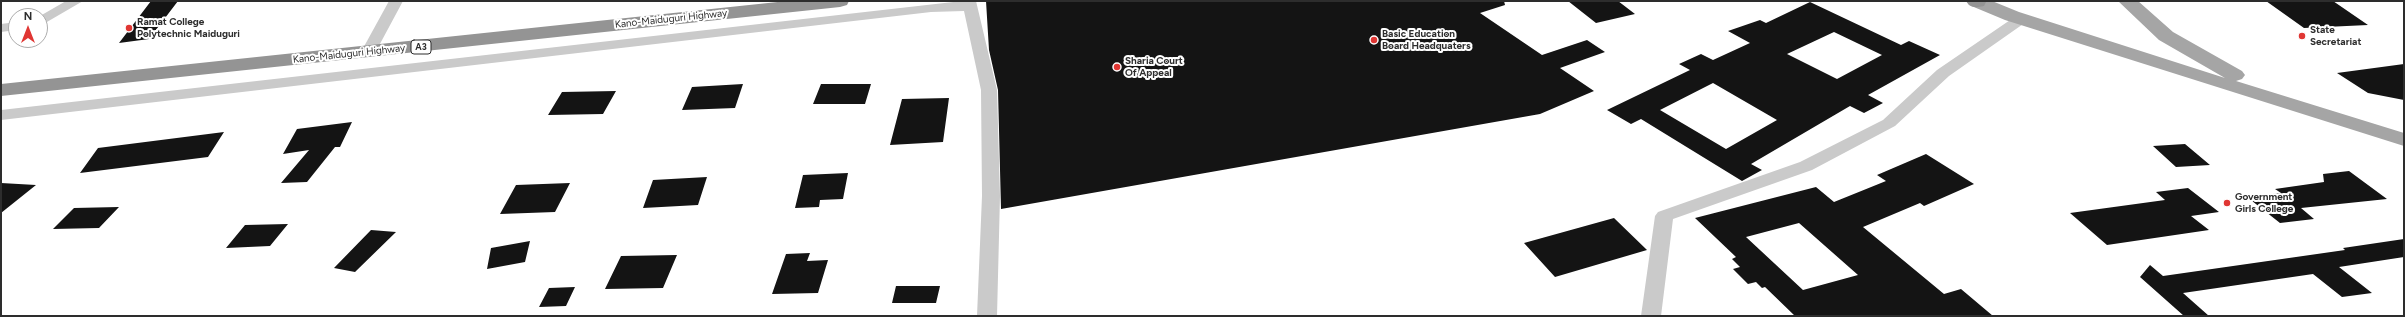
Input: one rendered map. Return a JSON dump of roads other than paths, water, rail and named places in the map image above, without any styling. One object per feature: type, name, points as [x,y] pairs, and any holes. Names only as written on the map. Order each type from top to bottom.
[{"type":"highway","name":"Kano-Maiduguri Highway","points":[[1,90],[720,1]]},
{"type":"highway","name":"Kano-Maiduguri Highway","points":[[1,78],[840,1]]},
{"type":"main road","points":[[1976,1],[2021,19],[2404,140]]},
{"type":"main road","points":[[2004,1],[2090,31],[2404,127]]},
{"type":"main road","points":[[2127,1],[2166,36],[2235,75]]},
{"type":"street","points":[[48,17],[76,1]]},
{"type":"street","points":[[372,45],[396,1]]},
{"type":"street","points":[[1,115],[969,4],[989,90],[992,196],[987,316]]},
{"type":"street","points":[[1651,316],[1664,216],[1806,166],[1890,123],[1943,73],[2021,19]]},
{"type":"place","name":"Ramat College Polytechnic Maiduguri","points":[[129,28]]},
{"type":"place","name":"State Secretariat","points":[[2302,36]]},
{"type":"place","name":"Basic Education Board Headquaters","points":[[1374,40]]},
{"type":"place","name":"Sharia Court Of Appeal","points":[[1117,67]]},
{"type":"place","name":"Government Girls College","points":[[2227,203]]}]
